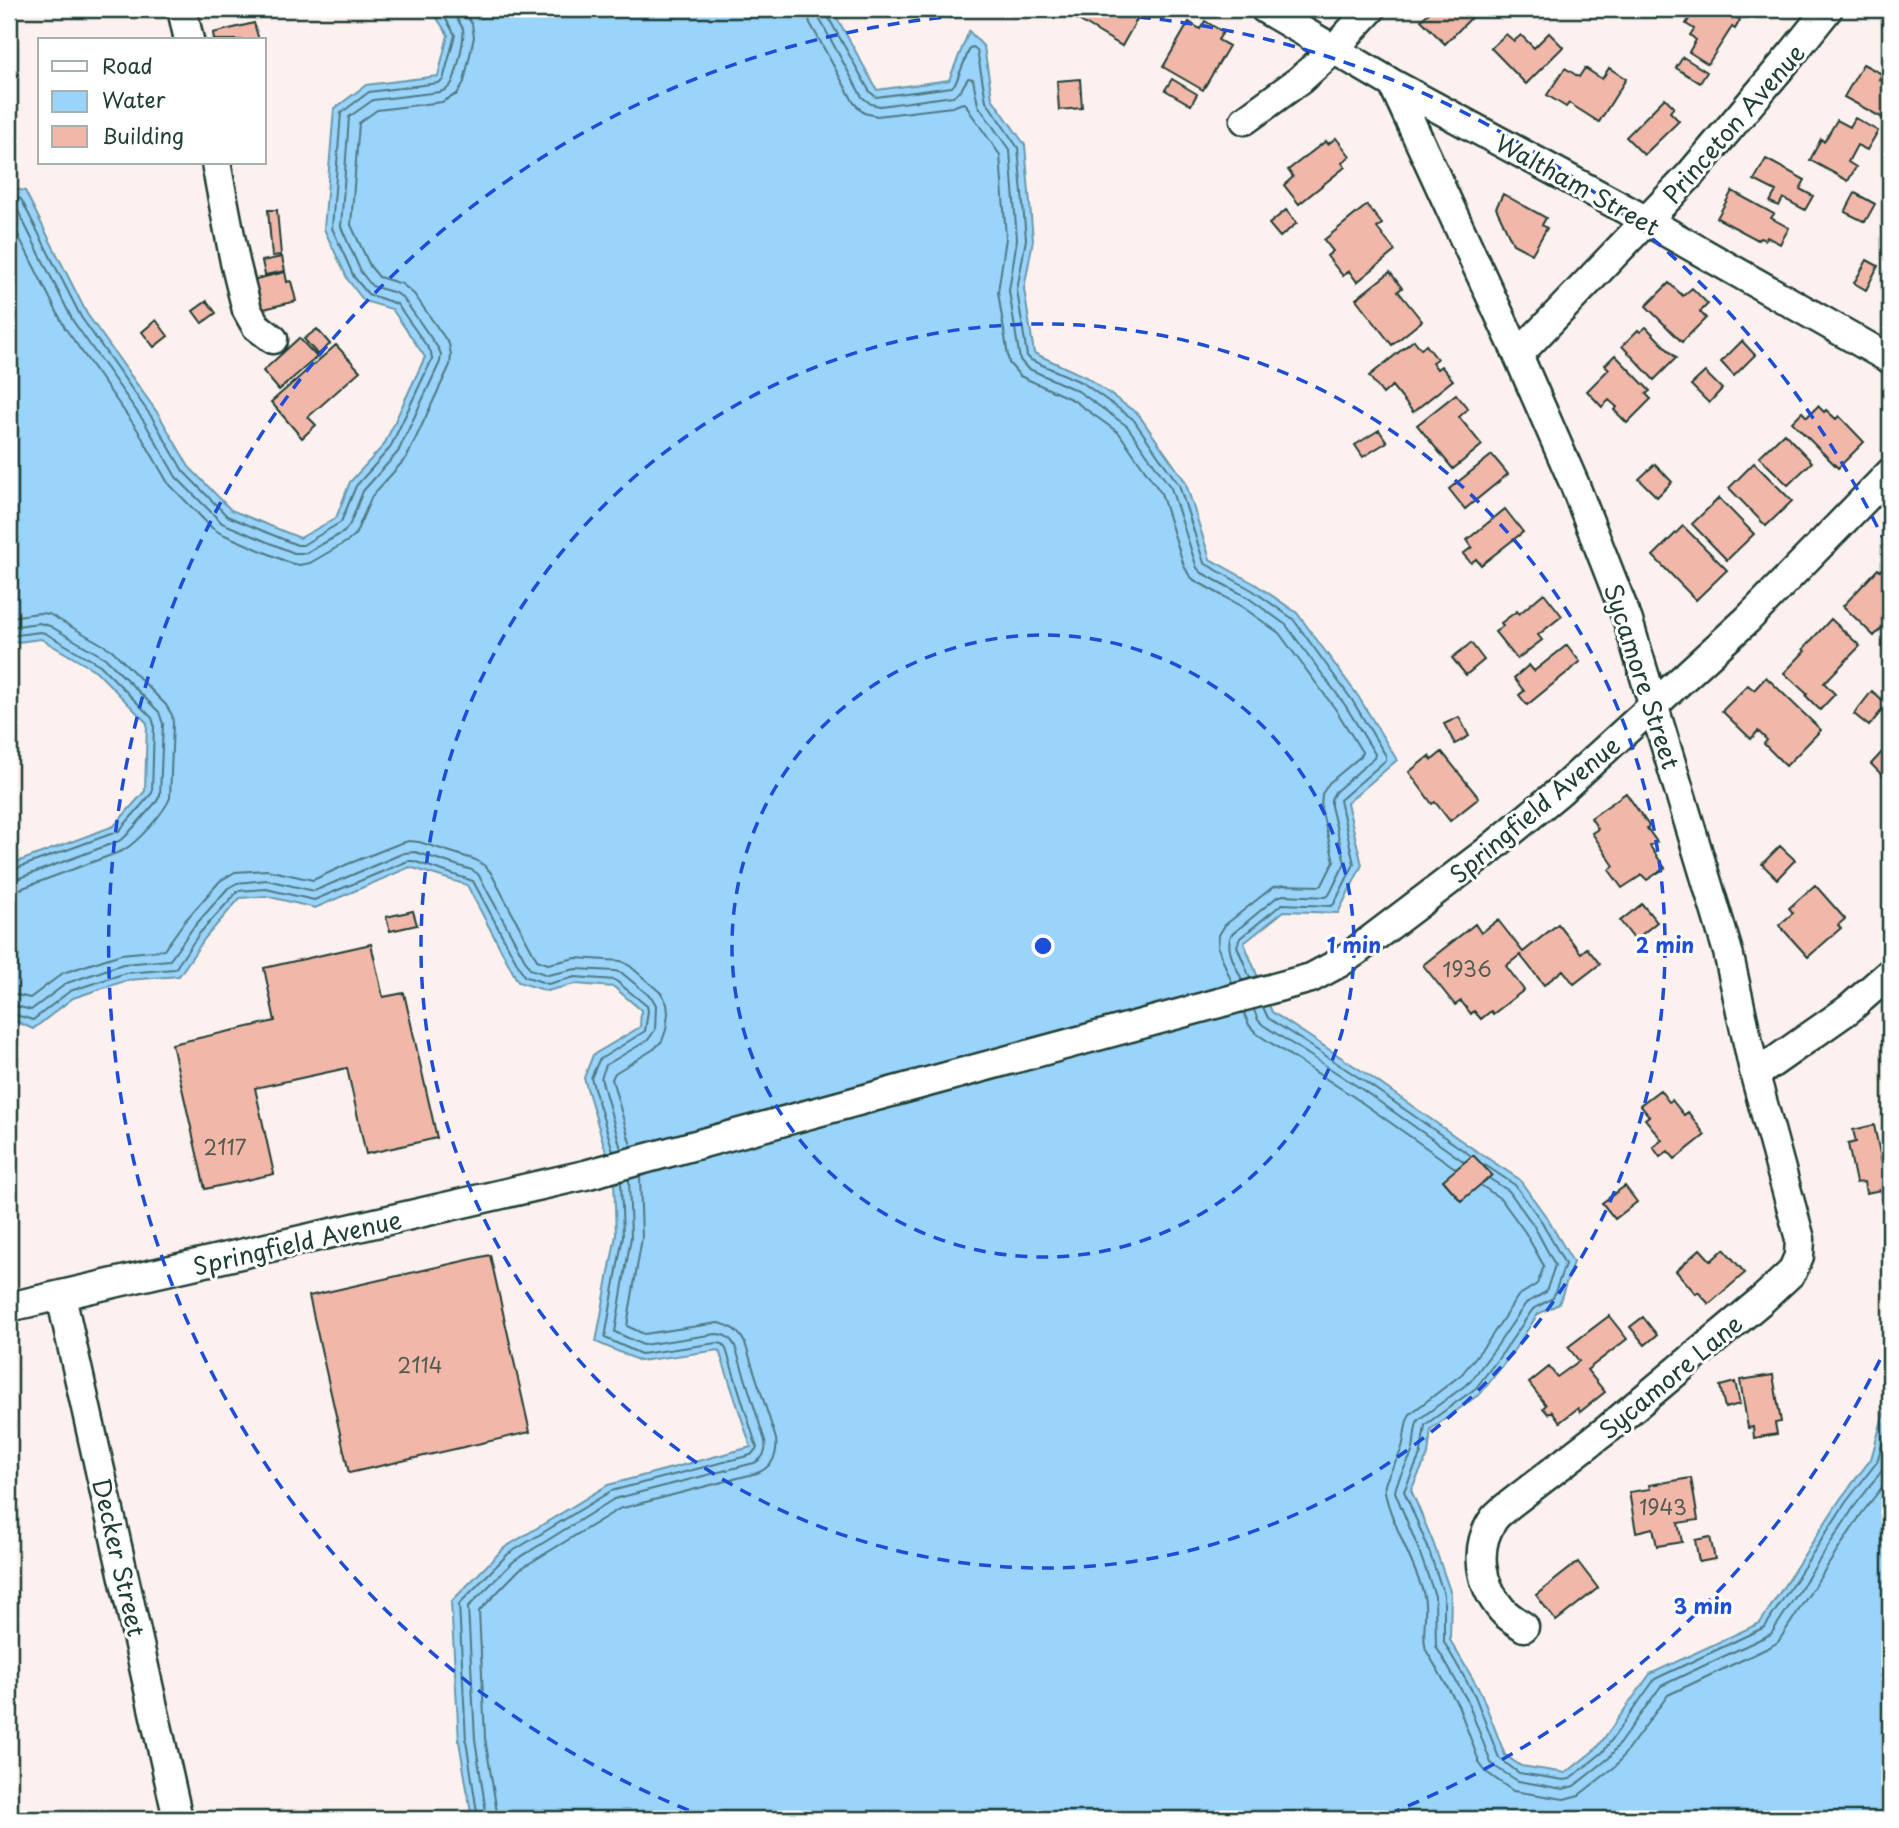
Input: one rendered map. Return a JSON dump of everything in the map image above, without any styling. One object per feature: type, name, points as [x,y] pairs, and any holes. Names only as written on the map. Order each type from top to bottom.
[{"type":"street","points":[[182,9],[189,38]]},
{"type":"street","name":"Waltham Street","points":[[1265,9],[1392,84],[1647,221],[1890,359]]},
{"type":"street","points":[[1245,120],[1300,80],[1334,50],[1371,9]]},
{"type":"street","name":"Princeton Avenue","points":[[1518,355],[1689,176],[1828,9]]},
{"type":"street","name":"Sycamore Street","points":[[1392,84],[1518,355],[1574,483],[1628,621],[1728,952],[1755,1075],[1800,1239],[1799,1256],[1792,1272],[1774,1288]]},
{"type":"street","points":[[216,164],[247,310],[256,326],[273,339]]},
{"type":"street","name":"Springfield Avenue","points":[[9,1307],[585,1175],[1311,978],[1339,963],[1484,854],[1560,791],[1747,620],[1890,473]]},
{"type":"street","points":[[1755,1075],[1849,1009],[1890,974]]},
{"type":"street","name":"Sycamore Lane","points":[[1524,1627],[1503,1612],[1488,1590],[1483,1573],[1481,1552],[1494,1518],[1609,1428],[1774,1288]]},
{"type":"street","name":"Decker Street","points":[[61,1296],[178,1819]]},
{"type":"water","points":[[437,9],[832,9],[877,90],[949,80],[969,31],[984,47],[992,98],[1025,145],[1033,240],[1024,289],[1034,353],[1086,377],[1138,414],[1185,481],[1210,559],[1255,584],[1297,613],[1358,696],[1397,760],[1347,803],[1362,865],[1338,913],[1284,911],[1244,943],[1272,1012],[1519,1179],[1547,1218],[1573,1262],[1559,1304],[1538,1314],[1481,1393],[1431,1429],[1428,1455],[1411,1490],[1451,1594],[1450,1640],[1481,1693],[1505,1755],[1521,1766],[1566,1773],[1597,1748],[1650,1674],[1760,1623],[1841,1498],[1871,1459],[1890,1391],[1890,1819],[472,1819],[459,1741],[451,1602],[504,1548],[608,1485],[751,1447],[719,1350],[640,1361],[596,1342],[616,1235],[614,1179],[584,1078],[593,1055],[640,1027],[641,1010],[614,987],[575,984],[547,991],[518,982],[467,885],[410,867],[315,908],[266,896],[240,898],[205,938],[179,976],[128,980],[73,998],[33,1029],[9,1018],[9,865],[114,826],[145,791],[147,723],[96,671],[41,639],[9,643],[9,188],[25,191],[87,314],[159,415],[189,467],[231,510],[300,538],[336,518],[350,482],[384,445],[425,357],[392,309],[364,301],[348,280],[324,229],[334,109],[366,85],[438,76],[448,35],[435,15]]},
{"type":"building","points":[[1080,9],[1130,9],[1140,14],[1122,46],[1075,18]]},
{"type":"building","points":[[1433,9],[1480,9],[1445,44],[1421,20]]},
{"type":"building","points":[[1699,9],[1735,9],[1740,12],[1737,18],[1740,20],[1735,29],[1732,27],[1708,64],[1689,52],[1696,40],[1690,35],[1694,29],[1686,24],[1694,10],[1702,16],[1704,12]]},
{"type":"building","points":[[1205,21],[1223,32],[1218,40],[1229,46],[1203,90],[1163,67],[1189,22],[1200,29]]},
{"type":"building","points":[[254,23],[258,38],[214,38],[213,33]]},
{"type":"building","points":[[1549,33],[1563,47],[1526,84],[1491,48],[1506,34],[1514,41],[1521,35],[1534,48]]},
{"type":"building","points":[[1683,57],[1707,72],[1700,83],[1676,68]]},
{"type":"building","points":[[1863,64],[1882,74],[1879,79],[1890,85],[1890,122],[1844,97]]},
{"type":"building","points":[[1565,68],[1579,77],[1585,68],[1602,79],[1609,68],[1626,79],[1599,122],[1569,103],[1566,107],[1547,95]]},
{"type":"building","points":[[1080,79],[1082,108],[1059,110],[1057,81]]},
{"type":"building","points":[[1172,79],[1197,94],[1191,105],[1165,90]]},
{"type":"building","points":[[1665,98],[1674,107],[1670,112],[1679,121],[1644,155],[1626,137]]},
{"type":"building","points":[[1855,118],[1878,131],[1867,150],[1857,145],[1848,162],[1856,167],[1848,181],[1810,160],[1821,139],[1824,142],[1837,120],[1850,127]]},
{"type":"building","points":[[1336,138],[1350,156],[1342,163],[1345,167],[1299,204],[1284,185],[1293,177],[1288,170],[1326,141],[1328,144]]},
{"type":"building","points":[[1766,159],[1805,180],[1800,189],[1813,196],[1805,210],[1783,198],[1779,206],[1770,202],[1776,191],[1754,180]]},
{"type":"building","points":[[1732,191],[1774,214],[1771,218],[1789,228],[1780,244],[1767,237],[1765,240],[1758,240],[1717,218]]},
{"type":"building","points":[[1855,193],[1875,204],[1865,222],[1845,212]]},
{"type":"building","points":[[1503,194],[1546,218],[1542,225],[1547,228],[1532,254],[1513,244],[1496,208]]},
{"type":"building","points":[[1367,205],[1382,224],[1377,228],[1395,251],[1357,282],[1349,271],[1343,276],[1327,256],[1333,251],[1324,240]]},
{"type":"building","points":[[268,210],[277,210],[281,255],[272,256]]},
{"type":"building","points":[[1286,210],[1297,223],[1280,237],[1269,224]]},
{"type":"building","points":[[282,257],[285,271],[265,275],[262,261]]},
{"type":"building","points":[[1867,260],[1878,266],[1866,290],[1854,283]]},
{"type":"building","points":[[285,272],[287,282],[291,281],[296,301],[260,310],[252,280]]},
{"type":"building","points":[[1390,272],[1402,288],[1398,291],[1422,321],[1392,345],[1356,299]]},
{"type":"building","points":[[1669,283],[1683,296],[1692,288],[1708,304],[1700,312],[1706,318],[1682,342],[1646,306]]},
{"type":"building","points":[[207,301],[216,313],[202,323],[193,311]]},
{"type":"building","points":[[156,320],[168,336],[154,347],[142,332]]},
{"type":"building","points":[[1646,327],[1676,358],[1654,380],[1622,346],[1638,330],[1640,332]]},
{"type":"building","points":[[317,329],[330,344],[318,355],[304,339]]},
{"type":"building","points":[[299,338],[317,357],[279,390],[263,371]]},
{"type":"building","points":[[1414,340],[1421,349],[1426,345],[1437,359],[1432,362],[1437,369],[1441,366],[1453,380],[1413,412],[1392,386],[1383,394],[1369,376]]},
{"type":"building","points":[[1742,341],[1755,355],[1734,376],[1721,362]]},
{"type":"building","points":[[336,345],[360,371],[308,417],[316,425],[302,438],[271,402]]},
{"type":"building","points":[[1615,355],[1650,391],[1646,394],[1651,399],[1627,423],[1614,410],[1617,407],[1609,400],[1602,407],[1587,391],[1609,369],[1605,365]]},
{"type":"building","points":[[1705,372],[1722,389],[1709,403],[1691,385]]},
{"type":"building","points":[[1456,394],[1468,409],[1459,417],[1482,445],[1453,469],[1417,425]]},
{"type":"building","points":[[1818,406],[1836,419],[1839,416],[1864,442],[1838,468],[1792,422],[1802,412],[1807,417]]},
{"type":"building","points":[[1379,430],[1387,442],[1363,457],[1355,445]]},
{"type":"building","points":[[1784,433],[1812,462],[1788,485],[1759,457]]},
{"type":"building","points":[[1492,455],[1508,474],[1465,509],[1449,489]]},
{"type":"building","points":[[1754,463],[1792,501],[1766,526],[1729,488]]},
{"type":"building","points":[[1655,464],[1672,482],[1657,497],[1639,479]]},
{"type":"building","points":[[1719,498],[1754,534],[1727,560],[1692,524]]},
{"type":"building","points":[[1505,509],[1523,532],[1481,565],[1476,559],[1471,563],[1463,554],[1472,547],[1467,540]]},
{"type":"building","points":[[1683,526],[1727,570],[1696,600],[1653,556]]},
{"type":"building","points":[[1886,564],[1890,568],[1890,609],[1887,613],[1890,619],[1874,636],[1843,606]]},
{"type":"building","points":[[1544,593],[1562,616],[1538,635],[1542,640],[1517,659],[1495,632],[1503,626],[1501,623],[1517,611],[1519,614]]},
{"type":"building","points":[[1831,619],[1860,646],[1824,683],[1835,694],[1820,710],[1784,673]]},
{"type":"building","points":[[1471,643],[1484,660],[1466,675],[1452,658]]},
{"type":"building","points":[[1567,645],[1580,662],[1527,705],[1519,695],[1524,691],[1514,678],[1529,665],[1534,671]]},
{"type":"building","points":[[1766,677],[1821,730],[1786,766],[1764,744],[1767,740],[1758,731],[1751,739],[1722,711],[1748,685],[1754,690]]},
{"type":"building","points":[[1872,691],[1887,704],[1869,726],[1854,714]]},
{"type":"building","points":[[1459,717],[1469,736],[1455,744],[1444,724]]},
{"type":"building","points":[[1884,750],[1890,756],[1890,783],[1871,764]]},
{"type":"building","points":[[1442,752],[1479,798],[1450,821],[1435,802],[1432,804],[1409,772],[1429,756],[1432,760]]},
{"type":"building","points":[[1626,793],[1649,826],[1647,828],[1657,842],[1650,846],[1665,868],[1647,880],[1642,875],[1622,888],[1609,870],[1614,866],[1592,833],[1598,829],[1591,818]]},
{"type":"building","points":[[1780,846],[1795,860],[1777,879],[1762,864]]},
{"type":"building","points":[[1815,885],[1845,919],[1838,925],[1841,928],[1808,957],[1779,925],[1793,913],[1789,908]]},
{"type":"building","points":[[1642,904],[1657,922],[1635,940],[1620,921]]},
{"type":"building","points":[[413,911],[417,925],[390,931],[386,917]]},
{"type":"building","points":[[1498,920],[1523,952],[1558,924],[1581,953],[1587,948],[1600,964],[1574,984],[1563,970],[1544,985],[1520,955],[1506,966],[1524,990],[1493,1014],[1491,1011],[1481,1019],[1474,1011],[1471,1014],[1461,1001],[1455,1005],[1423,965],[1475,924],[1481,933]]},
{"type":"building","points":[[371,944],[383,997],[404,993],[437,1138],[366,1154],[347,1068],[255,1088],[274,1174],[205,1189],[172,1044],[275,1021],[264,968]]},
{"type":"building","points":[[1660,1090],[1684,1115],[1688,1112],[1705,1135],[1675,1159],[1668,1151],[1660,1157],[1653,1147],[1662,1140],[1645,1119],[1649,1116],[1640,1105]]},
{"type":"building","points":[[1874,1125],[1883,1168],[1890,1167],[1890,1206],[1885,1207],[1881,1190],[1866,1193],[1864,1182],[1856,1183],[1848,1144],[1856,1142],[1853,1130]]},
{"type":"building","points":[[1473,1155],[1492,1175],[1461,1201],[1443,1180]]},
{"type":"building","points":[[1625,1186],[1637,1202],[1615,1219],[1602,1203]]},
{"type":"building","points":[[1700,1249],[1711,1261],[1724,1249],[1745,1273],[1709,1304],[1698,1292],[1696,1294],[1676,1271]]},
{"type":"building","points":[[490,1255],[530,1432],[349,1473],[309,1296]]},
{"type":"building","points":[[1609,1316],[1627,1339],[1587,1370],[1605,1392],[1580,1412],[1578,1408],[1560,1422],[1552,1411],[1548,1414],[1543,1408],[1546,1405],[1529,1383],[1549,1367],[1557,1377],[1579,1361],[1568,1347]]},
{"type":"building","points":[[1643,1317],[1657,1335],[1645,1345],[1630,1327]]},
{"type":"building","points":[[1773,1375],[1781,1422],[1775,1423],[1777,1434],[1754,1438],[1753,1427],[1748,1428],[1740,1380]]},
{"type":"building","points":[[1735,1382],[1740,1404],[1725,1408],[1720,1386]]},
{"type":"building","points":[[1691,1478],[1698,1520],[1678,1523],[1682,1542],[1657,1546],[1653,1528],[1636,1532],[1629,1492],[1650,1489],[1649,1485]]},
{"type":"building","points":[[1710,1537],[1715,1559],[1699,1562],[1695,1540]]},
{"type":"building","points":[[1578,1562],[1598,1588],[1556,1621],[1536,1595]]}]
